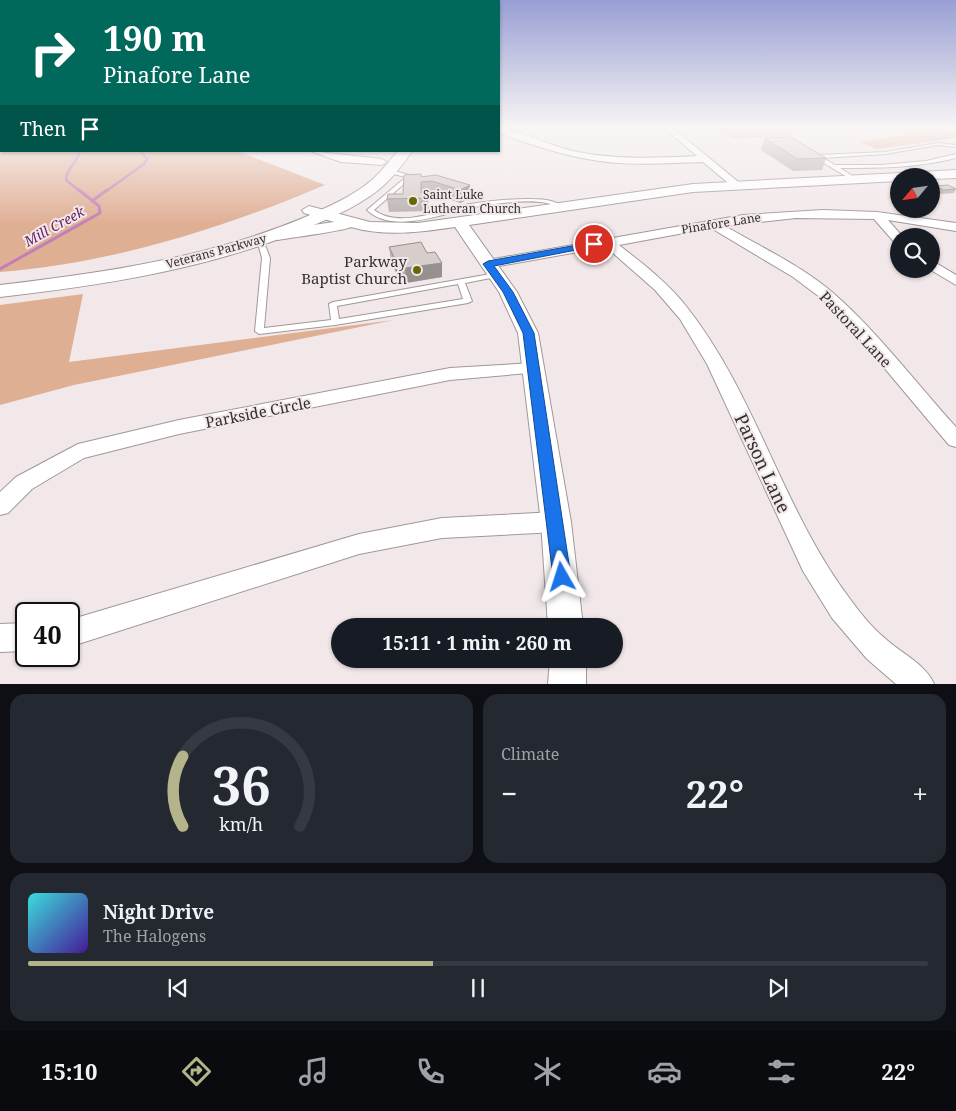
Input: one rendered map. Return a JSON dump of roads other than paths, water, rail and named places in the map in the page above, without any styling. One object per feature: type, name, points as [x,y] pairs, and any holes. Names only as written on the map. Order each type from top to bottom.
[{"type":"main road","name":"Veterans Parkway","points":[[0,284],[98,270],[175,255],[317,212],[361,195],[388,162]]},
{"type":"main road","name":"Veterans Parkway","points":[[0,291],[81,281],[200,258],[265,238],[317,212]]},
{"type":"street","points":[[355,160],[388,162]]},
{"type":"street","points":[[629,160],[666,160]]},
{"type":"street","points":[[707,160],[737,185]]},
{"type":"street","points":[[940,174],[956,174]]},
{"type":"street","points":[[265,238],[318,227],[418,228],[451,219],[562,207],[643,194],[737,185],[890,176]]},
{"type":"street","points":[[317,212],[345,222],[369,227]]},
{"type":"street","name":"Pinafore Lane","points":[[492,269],[608,242],[713,224],[791,214],[878,217],[956,228]]},
{"type":"street","points":[[878,217],[890,230]]},
{"type":"street","points":[[451,219],[492,269],[515,305],[528,333],[556,522],[565,618]]},
{"type":"street","name":"Pastoral Lane","points":[[713,224],[798,274],[826,295],[850,318],[956,440]]},
{"type":"street","name":"Parson Lane","points":[[608,242],[667,293],[695,330],[730,391],[783,507],[828,592],[850,621],[878,651],[920,684]]},
{"type":"street","points":[[940,270],[956,281]]},
{"type":"street","name":"Parkside Circle","points":[[0,506],[24,483],[78,452],[179,427],[450,374],[482,370],[534,368]]},
{"type":"street","points":[[80,631],[359,544],[442,528],[556,522]]},
{"type":"street","points":[[0,638],[15,637]]},
{"type":"street","points":[[567,684],[568,668]]},
{"type":"lane","points":[[822,160],[852,178]]},
{"type":"lane","points":[[888,160],[902,168]]},
{"type":"lane","points":[[834,167],[898,166],[943,160]]},
{"type":"lane","points":[[388,162],[410,176],[370,210],[374,215],[389,219],[451,219]]},
{"type":"lane","points":[[265,238],[266,258],[259,331],[335,322],[468,301],[461,282]]},
{"type":"lane","points":[[335,322],[333,304],[461,282],[492,269]]},
{"type":"waterway","name":"Mill Creek","points":[[76,160],[68,172],[66,180],[81,192]]},
{"type":"waterway","points":[[105,192],[144,164],[146,160]]},
{"type":"waterway","name":"Mill Creek","points":[[79,190],[92,201]]},
{"type":"waterway","points":[[92,201],[107,190]]},
{"type":"waterway","name":"Mill Creek","points":[[0,269],[100,213],[99,206],[92,201]]},
{"type":"place","name":"Saint Luke Lutheran Church","points":[[413,201]]},
{"type":"place","name":"Parkway Baptist Church","points":[[417,270]]}]
